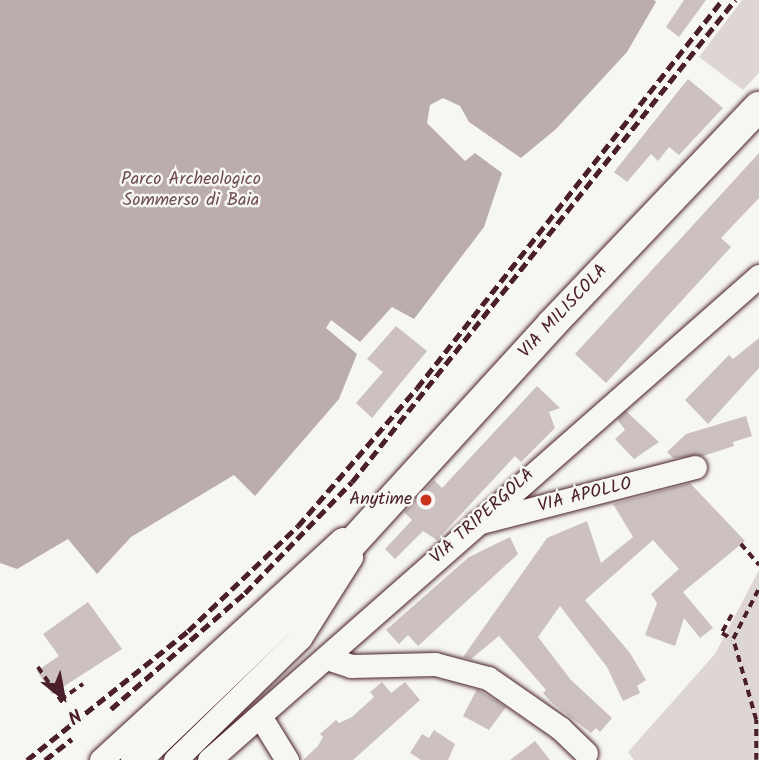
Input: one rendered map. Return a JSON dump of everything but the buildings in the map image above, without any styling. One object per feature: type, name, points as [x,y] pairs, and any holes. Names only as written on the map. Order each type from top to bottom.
[{"type":"main road","name":"VIA MILISCOLA","points":[[136,760],[258,645],[759,107]]},
{"type":"street","name":"VIA TRIPERGOLA","points":[[209,760],[327,658],[474,524],[759,276]]},
{"type":"street","name":"VIA APOLLO","points":[[474,524],[695,467]]},
{"type":"street","name":"VIA MILISCOLA","points":[[101,760],[308,566],[372,520]]},
{"type":"street","name":"VIA MILISCOLA","points":[[175,760],[300,638],[372,520]]},
{"type":"street","points":[[327,658],[351,666],[435,664],[488,678],[534,708],[588,758]]},
{"type":"street","points":[[260,716],[287,760]]},
{"type":"path","points":[[741,544],[759,565]]},
{"type":"path","points":[[756,760],[756,720],[733,639],[759,588]]},
{"type":"path","points":[[732,615],[722,633],[733,639]]},
{"type":"path","points":[[38,667],[62,702],[83,684]]},
{"type":"shaded area","name":"Parco Archeologico Sommerso di Baia","points":[[0,0],[656,2],[627,52],[556,129],[521,158],[469,122],[460,106],[443,98],[430,105],[427,123],[465,161],[475,153],[502,173],[484,227],[414,319],[392,307],[360,342],[331,320],[326,328],[357,354],[339,399],[255,496],[234,475],[131,537],[97,574],[68,539],[17,569],[0,563]]},
{"type":"shaded area","points":[[742,0],[759,0],[759,73],[743,90],[699,57]]},
{"type":"shaded area","points":[[759,570],[759,760],[634,760],[628,752],[715,654]]},
{"type":"railway","points":[[27,760],[188,631],[298,526],[417,388],[722,0]]},
{"type":"railway","points":[[111,709],[245,593],[352,482],[735,0]]},
{"type":"railway","points":[[45,760],[72,739]]},
{"type":"place","name":"Anytime","points":[[426,500]]}]
